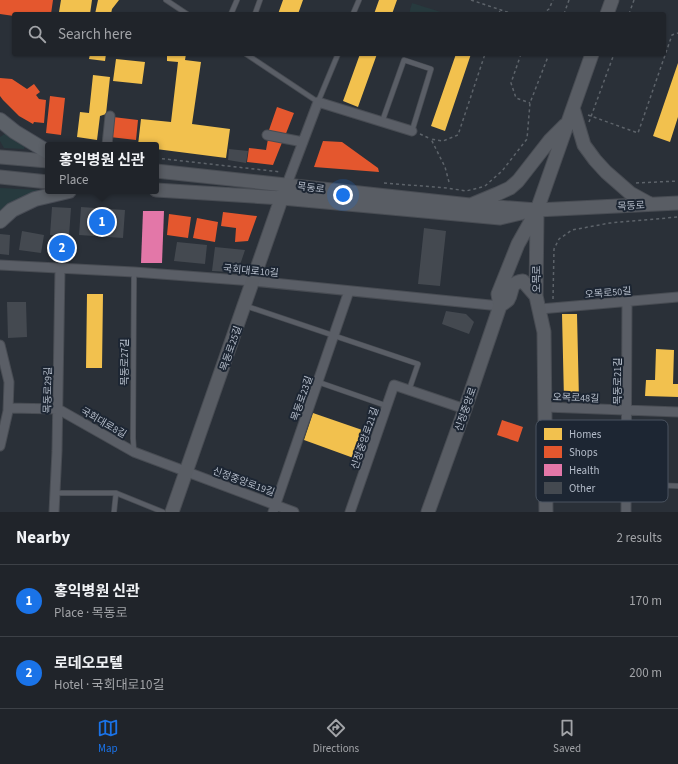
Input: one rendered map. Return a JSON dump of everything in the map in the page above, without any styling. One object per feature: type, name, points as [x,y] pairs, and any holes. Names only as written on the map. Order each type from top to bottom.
[{"type":"main road","points":[[607,12],[612,0]]},
{"type":"main road","name":"오목로","points":[[545,420],[544,332],[536,296],[537,210],[591,56]]},
{"type":"main road","points":[[573,108],[584,145],[595,160],[630,193],[650,204]]},
{"type":"main road","points":[[0,120],[15,132],[45,150]]},
{"type":"main road","points":[[470,205],[510,188],[518,181],[550,140],[568,122]]},
{"type":"main road","points":[[0,157],[45,161]]},
{"type":"main road","name":"목동로","points":[[159,170],[289,179],[470,205],[537,210],[678,203]]},
{"type":"main road","points":[[0,177],[45,182]]},
{"type":"main road","name":"목동로25길","points":[[172,512],[289,179]]},
{"type":"main road","name":"목동로","points":[[159,190],[282,198],[500,218],[537,210]]},
{"type":"main road","points":[[0,221],[12,210],[35,199],[56,194]]},
{"type":"main road","name":"신정중앙로","points":[[428,512],[500,306],[498,294],[518,244],[537,210]]},
{"type":"main road","name":"신정중앙로","points":[[500,306],[508,300],[513,285],[517,282],[523,281],[536,296]]},
{"type":"main road","name":"오목로","points":[[546,502],[546,512]]},
{"type":"street","points":[[289,179],[318,102],[412,131]]},
{"type":"street","points":[[106,142],[110,116]]},
{"type":"street","points":[[267,135],[303,142]]},
{"type":"street","name":"국회대로10길","points":[[0,264],[253,281],[500,306]]},
{"type":"street","name":"목동로29길","points":[[54,512],[58,409],[60,268]]},
{"type":"street","name":"목동로23길","points":[[274,508],[349,291]]},
{"type":"street","name":"오목로50길","points":[[540,309],[678,298]]},
{"type":"street","name":"목동로21길","points":[[628,302],[628,420]]},
{"type":"street","points":[[0,345],[10,382],[8,408],[0,446]]},
{"type":"street","name":"신정중앙로21길","points":[[350,512],[394,385],[465,409]]},
{"type":"street","name":"오목로48길","points":[[545,407],[678,412]]},
{"type":"street","name":"국회대로8길","points":[[8,408],[58,409],[134,452],[186,472]]},
{"type":"street","name":"신정중앙로19길","points":[[186,472],[274,508],[294,512]]},
{"type":"street","name":"목동로21길","points":[[626,502],[626,512]]},
{"type":"lane","points":[[166,0],[184,12]]},
{"type":"lane","points":[[232,12],[237,0]]},
{"type":"lane","points":[[256,12],[260,0]]},
{"type":"lane","points":[[355,12],[359,0]]},
{"type":"lane","points":[[249,56],[318,102],[337,56]]},
{"type":"lane","points":[[382,122],[404,60],[431,69],[412,131]]},
{"type":"lane","name":"목동로27길","points":[[134,272],[134,452]]},
{"type":"lane","points":[[244,305],[418,364],[409,390]]},
{"type":"lane","points":[[318,382],[387,406]]},
{"type":"lane","points":[[668,486],[678,486]]},
{"type":"lane","points":[[55,493],[116,493],[163,512]]},
{"type":"lane","points":[[114,512],[116,493]]},
{"type":"path","points":[[471,0],[506,12]]},
{"type":"path","points":[[545,12],[549,9],[553,0]]},
{"type":"path","points":[[565,12],[570,0]]},
{"type":"path","points":[[630,12],[634,0]]},
{"type":"path","points":[[666,52],[672,35],[678,33]]},
{"type":"path","points":[[449,182],[445,167],[431,139],[443,141],[458,135],[484,56]]},
{"type":"path","points":[[520,56],[511,83],[516,98],[530,103]]},
{"type":"path","points":[[384,183],[466,191],[485,186],[502,171],[527,139],[530,103],[548,56]]},
{"type":"path","points":[[589,123],[613,56]]},
{"type":"path","points":[[573,108],[638,133],[665,56]]},
{"type":"path","points":[[159,158],[289,179]]},
{"type":"path","points":[[635,183],[678,181]]},
{"type":"path","points":[[559,239],[572,230],[610,223],[678,217]]},
{"type":"green space","points":[[412,3],[441,12],[410,12]]},
{"type":"green space","points":[[6,133],[25,146],[24,149],[4,148],[0,141],[0,137]]},
{"type":"green space","points":[[0,188],[38,190],[38,193],[0,215]]},
{"type":"building: Homes","points":[[61,0],[92,0],[90,12],[59,12]]},
{"type":"building: Homes","points":[[98,0],[119,0],[111,12],[95,12]]},
{"type":"building: Homes","points":[[283,0],[303,0],[299,12],[279,12]]},
{"type":"building: Homes","points":[[379,0],[397,0],[393,12],[375,12]]},
{"type":"building: Homes","points":[[90,56],[106,56],[105,61],[89,59]]},
{"type":"building: Homes","points":[[167,56],[186,56],[185,60],[201,62],[192,124],[230,129],[226,158],[159,149],[159,142],[138,142],[141,119],[171,122],[178,62],[167,61]]},
{"type":"building: Homes","points":[[359,56],[376,56],[358,107],[343,101]]},
{"type":"building: Homes","points":[[455,56],[470,56],[445,131],[431,126]]},
{"type":"building: Homes","points":[[116,59],[145,62],[142,84],[113,81]]},
{"type":"building: Homes","points":[[678,63],[678,117],[670,142],[653,136]]},
{"type":"building: Homes","points":[[93,75],[110,77],[106,114],[100,116],[97,140],[77,137],[80,112],[89,113]]},
{"type":"building: Homes","points":[[87,294],[103,294],[102,368],[86,368]]},
{"type":"building: Homes","points":[[562,314],[577,314],[579,400],[564,400]]},
{"type":"building: Homes","points":[[656,349],[674,350],[673,384],[678,384],[678,397],[645,396],[646,380],[655,380]]},
{"type":"building: Homes","points":[[313,413],[368,432],[359,460],[304,440]]},
{"type":"building: Shops","points":[[0,0],[53,0],[51,12],[12,12],[12,16],[0,14]]},
{"type":"building: Shops","points":[[0,78],[12,79],[27,89],[34,84],[40,92],[36,95],[39,99],[46,100],[44,123],[34,122],[33,124],[19,116],[3,100],[0,96]]},
{"type":"building: Shops","points":[[50,96],[65,98],[61,135],[46,133]]},
{"type":"building: Shops","points":[[277,107],[294,113],[285,136],[269,130]]},
{"type":"building: Shops","points":[[113,117],[138,120],[136,140],[110,137]]},
{"type":"building: Shops","points":[[268,139],[283,140],[273,165],[247,162],[249,148],[266,150]]},
{"type":"building: Shops","points":[[323,141],[342,142],[378,168],[379,172],[314,167]]},
{"type":"building: Shops","points":[[223,212],[257,216],[248,241],[235,242],[236,228],[221,226]]},
{"type":"building: Shops","points":[[169,214],[191,217],[188,238],[167,235]]},
{"type":"building: Shops","points":[[197,218],[218,222],[215,242],[193,238]]},
{"type":"building: Shops","points":[[502,420],[523,427],[518,442],[497,435]]},
{"type":"building: Health","points":[[143,211],[164,211],[162,263],[141,263]]},
{"type":"building: Other","points":[[229,149],[248,151],[246,163],[228,160]]},
{"type":"building: Other","points":[[52,207],[71,208],[69,236],[50,235]]},
{"type":"building: Other","points":[[81,207],[125,210],[123,238],[79,235]]},
{"type":"building: Other","points":[[424,228],[446,231],[440,286],[418,284]]},
{"type":"building: Other","points":[[22,231],[44,235],[41,253],[19,250]]},
{"type":"building: Other","points":[[0,234],[10,235],[9,255],[0,254]]},
{"type":"building: Other","points":[[177,242],[207,245],[205,264],[174,261]]},
{"type":"building: Other","points":[[215,247],[245,250],[239,268],[231,272],[212,271]]},
{"type":"building: Other","points":[[7,302],[26,302],[27,337],[8,338]]},
{"type":"building: Other","points":[[446,311],[466,314],[474,322],[469,334],[442,324]]},
{"type":"place","name":"홍익병원 신관","points":[[102,222]]},
{"type":"place","name":"로데오모텔","points":[[62,248]]}]
